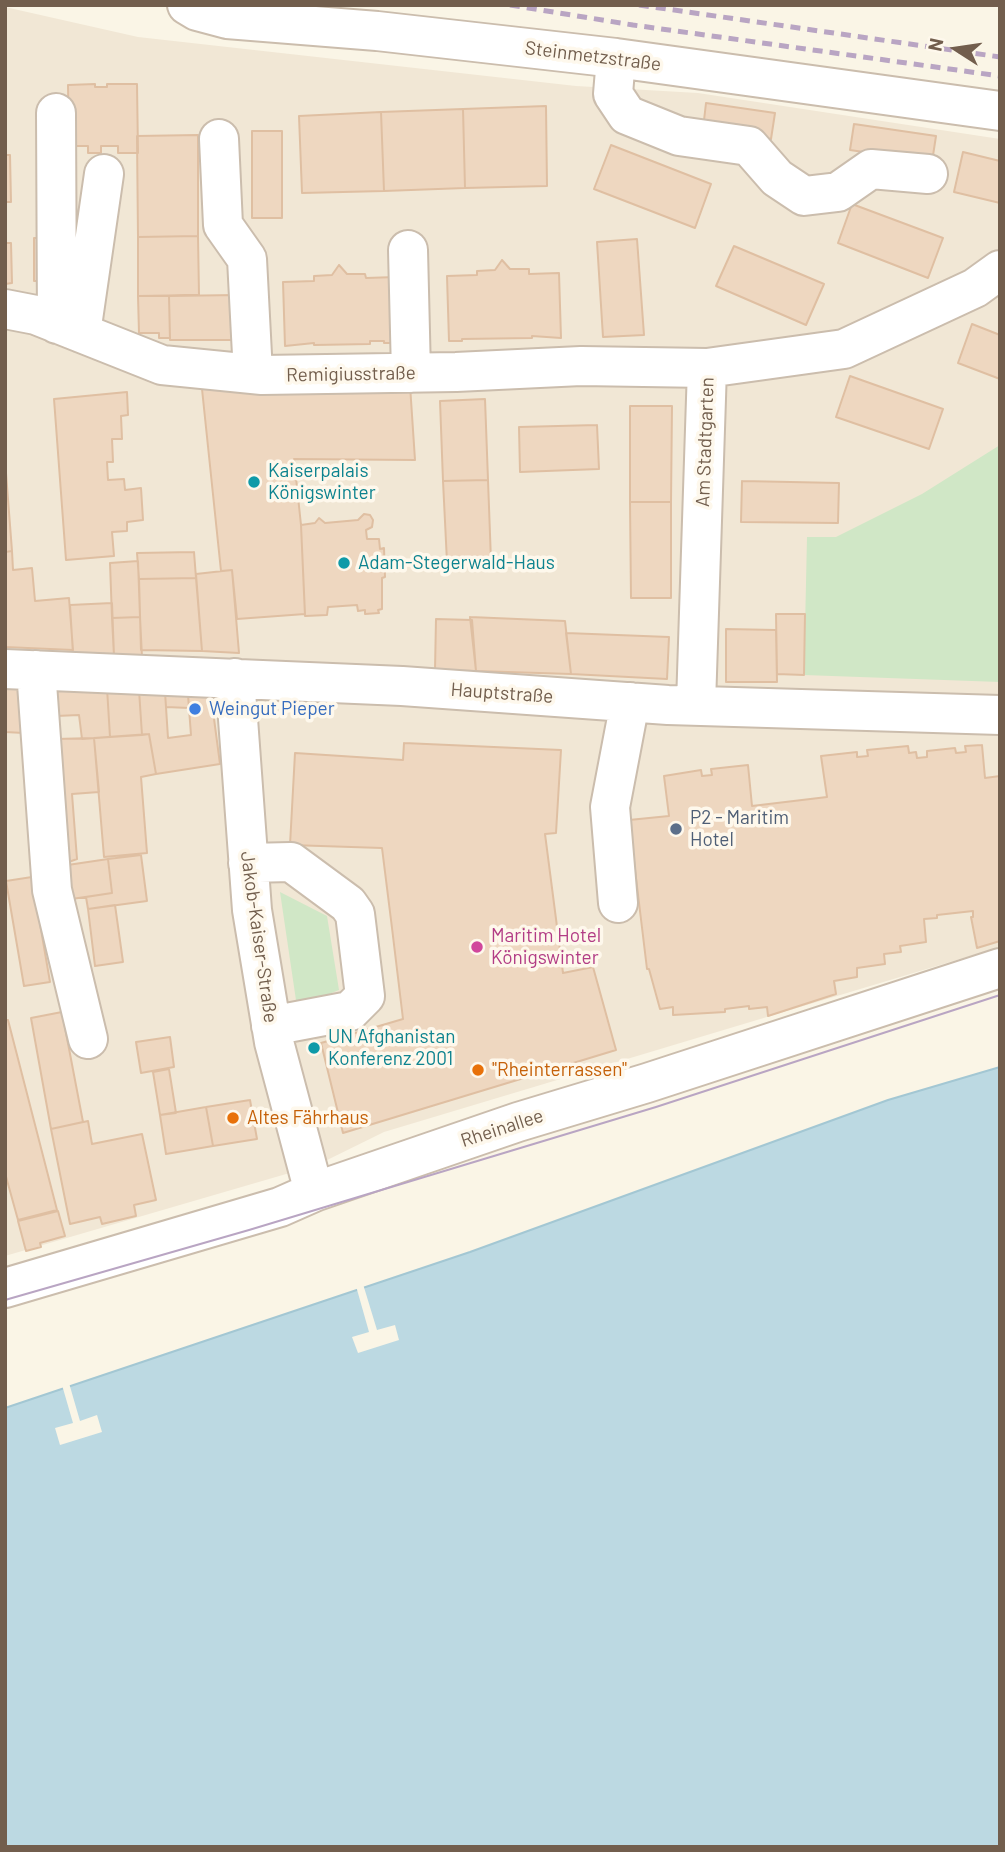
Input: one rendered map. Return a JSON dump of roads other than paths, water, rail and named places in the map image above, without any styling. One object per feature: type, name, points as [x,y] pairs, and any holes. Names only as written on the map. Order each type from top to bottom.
[{"type":"street","name":"Steinmetzstraße","points":[[187,5],[197,11],[227,19],[377,31],[616,58],[1000,111]]},
{"type":"street","points":[[616,58],[613,94],[628,116],[679,136],[749,146],[777,178],[804,196],[838,192],[871,169],[928,174]]},
{"type":"street","points":[[56,113],[69,329]]},
{"type":"street","points":[[219,139],[223,225],[247,259],[253,374]]},
{"type":"street","points":[[69,329],[104,174]]},
{"type":"street","points":[[408,250],[411,373]]},
{"type":"street","name":"Am Stadtgarten","points":[[696,704],[708,368],[844,349],[975,288],[1000,270]]},
{"type":"street","name":"Remigiusstraße","points":[[5,309],[36,315],[162,365],[253,374],[411,373],[581,366],[708,368]]},
{"type":"street","points":[[21,670],[51,890],[88,1039]]},
{"type":"street","name":"Hauptstraße","points":[[21,670],[402,686],[630,702],[1000,715]]},
{"type":"street","name":"Jakob-Kaiser-Straße","points":[[235,678],[252,910],[271,1026],[314,1192]]},
{"type":"street","points":[[618,903],[610,807],[630,702]]},
{"type":"street","points":[[248,863],[291,862],[348,904],[355,914],[365,996],[350,1011],[271,1026]]},
{"type":"street","name":"Rheinallee","points":[[5,1288],[280,1207],[314,1192],[518,1122],[648,1083],[1000,968]]},
{"type":"water","points":[[1000,1067],[1000,1847],[5,1847],[5,1408],[470,1252],[888,1100]]},
{"type":"tram line","points":[[5,1300],[249,1230],[656,1107],[1000,995]]},
{"type":"railway","points":[[510,5],[633,25],[1000,76]]},
{"type":"railway","points":[[639,5],[1000,57]]},
{"type":"place","name":"Kaiserpalais Königswinter","points":[[254,482]]},
{"type":"place","name":"Adam-Stegerwald-Haus","points":[[344,563]]},
{"type":"place","name":"Weingut Pieper","points":[[195,709]]},
{"type":"place","name":"P2 - Maritim Hotel","points":[[676,829]]},
{"type":"place","name":"Maritim Hotel Königswinter","points":[[477,947]]},
{"type":"place","name":"UN Afghanistan Konferenz 2001","points":[[314,1048]]},
{"type":"place","name":"\"Rheinterrassen\"","points":[[478,1070]]},
{"type":"place","name":"Altes Fährhaus","points":[[233,1118]]}]
